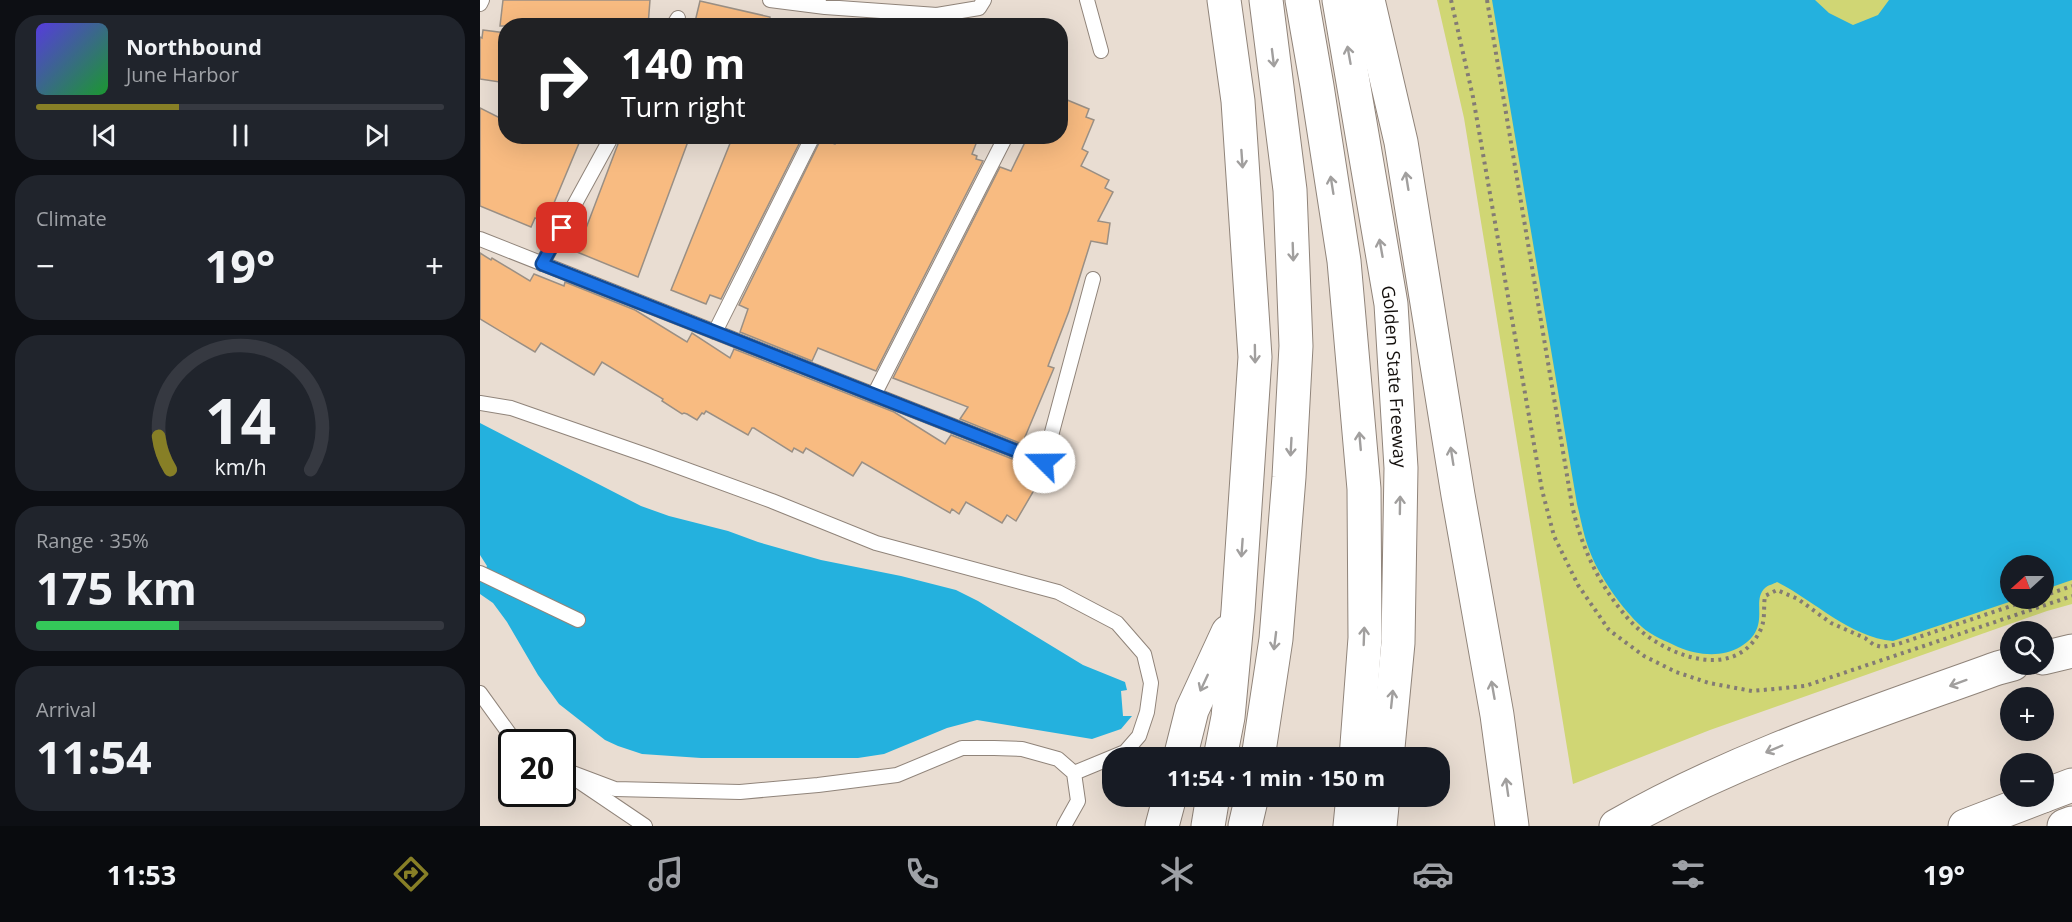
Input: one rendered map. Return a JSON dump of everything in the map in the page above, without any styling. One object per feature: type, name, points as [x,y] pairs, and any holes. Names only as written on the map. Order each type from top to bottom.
[{"type":"highway","points":[[1209,0],[1238,101]]},
{"type":"highway","points":[[1222,747],[1228,717],[1238,611],[1255,357],[1238,101],[1224,0]]},
{"type":"highway","points":[[1260,747],[1276,639],[1289,477],[1296,346],[1290,190],[1266,0]]},
{"type":"highway","points":[[1302,0],[1344,261],[1364,489],[1365,638],[1357,747]]},
{"type":"highway","name":"Golden State Freeway","points":[[1340,0],[1391,304],[1401,468],[1398,643],[1388,747]]},
{"type":"highway","points":[[1368,0],[1401,142],[1458,495],[1497,715],[1512,826]]},
{"type":"highway","points":[[1183,747],[1192,710],[1238,611]]},
{"type":"highway","points":[[2054,655],[2072,651]]},
{"type":"highway","points":[[1616,826],[1664,799],[1779,747],[2000,667]]},
{"type":"highway","points":[[2054,792],[2072,785]]},
{"type":"highway","points":[[1162,826],[1167,807]]},
{"type":"highway","points":[[1208,826],[1211,807]]},
{"type":"highway","points":[[1245,826],[1249,807]]},
{"type":"highway","points":[[1350,826],[1352,807]]},
{"type":"highway","points":[[1380,826],[1382,807]]},
{"type":"highway","points":[[1965,826],[2014,807]]},
{"type":"highway","points":[[2064,826],[2072,823]]},
{"type":"lane","points":[[770,0],[825,7],[937,15],[979,8],[984,0]]},
{"type":"lane","points":[[1087,0],[1101,51]]},
{"type":"lane","points":[[542,264],[608,144]]},
{"type":"lane","points":[[715,332],[809,144]]},
{"type":"lane","points":[[874,395],[1002,144]]},
{"type":"lane","points":[[480,239],[1044,462],[1094,279]]},
{"type":"lane","points":[[480,403],[511,408],[649,456],[772,501],[876,543],[1058,592],[1117,623],[1143,654],[1151,683],[1147,712],[1138,736],[1125,752],[1074,773]]},
{"type":"lane","points":[[480,573],[578,620]]},
{"type":"lane","points":[[480,693],[506,729]]},
{"type":"lane","points":[[576,775],[615,789],[740,792],[897,775],[962,748],[1023,749],[1058,759],[1074,773],[1078,801],[1064,826]]},
{"type":"lane","points":[[576,779],[645,826]]},
{"type":"path","points":[[1451,0],[1473,97],[1545,501],[1554,536],[1578,585],[1609,630],[1644,656],[1676,672],[1708,683],[1752,691],[1805,686],[2072,596]]},
{"type":"path","points":[[1487,0],[1572,506],[1585,550],[1606,591],[1626,617],[1662,646],[1684,656],[1709,660],[1733,656],[1755,640],[1764,620],[1765,596],[1777,590],[1798,599],[1831,623],[1882,647],[2001,609]]},
{"type":"path","points":[[2054,592],[2072,586]]},
{"type":"green space","points":[[1437,0],[2072,0],[2072,604],[2019,621],[2000,621],[2000,628],[1710,730],[1573,784],[1464,118]]},
{"type":"water","points":[[1492,0],[1815,0],[1829,13],[1853,25],[1878,15],[1889,0],[2072,0],[2072,580],[2054,586],[2054,555],[2000,555],[2000,605],[1893,641],[1877,638],[1847,626],[1777,582],[1766,587],[1761,594],[1758,623],[1750,639],[1740,647],[1725,653],[1701,653],[1685,650],[1650,633],[1627,611],[1612,592],[1594,561],[1577,504]]},
{"type":"water","points":[[480,423],[641,506],[669,516],[728,531],[821,560],[956,590],[1083,665],[1125,682],[1127,690],[1121,691],[1123,716],[1132,716],[1121,729],[1092,739],[977,720],[947,728],[884,754],[858,758],[701,758],[642,754],[618,746],[605,740],[559,704],[538,675],[507,622],[493,603],[480,594],[480,580],[487,566],[480,555]]},
{"type":"building","points":[[503,0],[650,0],[649,18],[501,18]]},
{"type":"building","points":[[700,1],[770,17],[770,18],[696,18]]},
{"type":"building","points":[[483,30],[498,32],[498,82],[480,79],[480,37],[482,38]]},
{"type":"building","points":[[1068,100],[1089,109],[1086,117],[1094,120],[1082,149],[1088,152],[1081,166],[1109,180],[1105,188],[1113,192],[1098,221],[1110,223],[1107,244],[1091,241],[1069,311],[1048,366],[1054,368],[1022,444],[960,419],[968,407],[893,378],[1000,167],[1011,171],[1024,144],[1068,144]]},
{"type":"building","points":[[480,108],[498,117],[498,144],[579,144],[546,222],[535,218],[531,227],[480,206]]},
{"type":"building","points":[[618,144],[687,144],[638,277],[577,252]]},
{"type":"building","points":[[730,144],[799,144],[721,299],[710,295],[706,304],[671,290]]},
{"type":"building","points":[[819,144],[976,144],[972,154],[977,156],[976,159],[983,161],[876,371],[818,348],[812,361],[740,332],[748,309],[739,305]]},
{"type":"building","points":[[480,253],[530,281],[534,274],[564,286],[565,282],[635,310],[687,342],[692,333],[730,358],[734,349],[894,412],[945,444],[951,435],[1015,460],[1014,462],[1040,480],[1016,521],[1007,515],[1002,523],[966,502],[959,514],[952,509],[950,513],[862,462],[853,476],[806,448],[803,453],[794,448],[792,452],[754,428],[748,435],[706,411],[697,420],[687,414],[682,414],[662,401],[663,399],[602,362],[594,375],[541,343],[535,352],[480,319]]},
{"type":"route","points":[[562,228],[542,264],[1044,462]]}]
